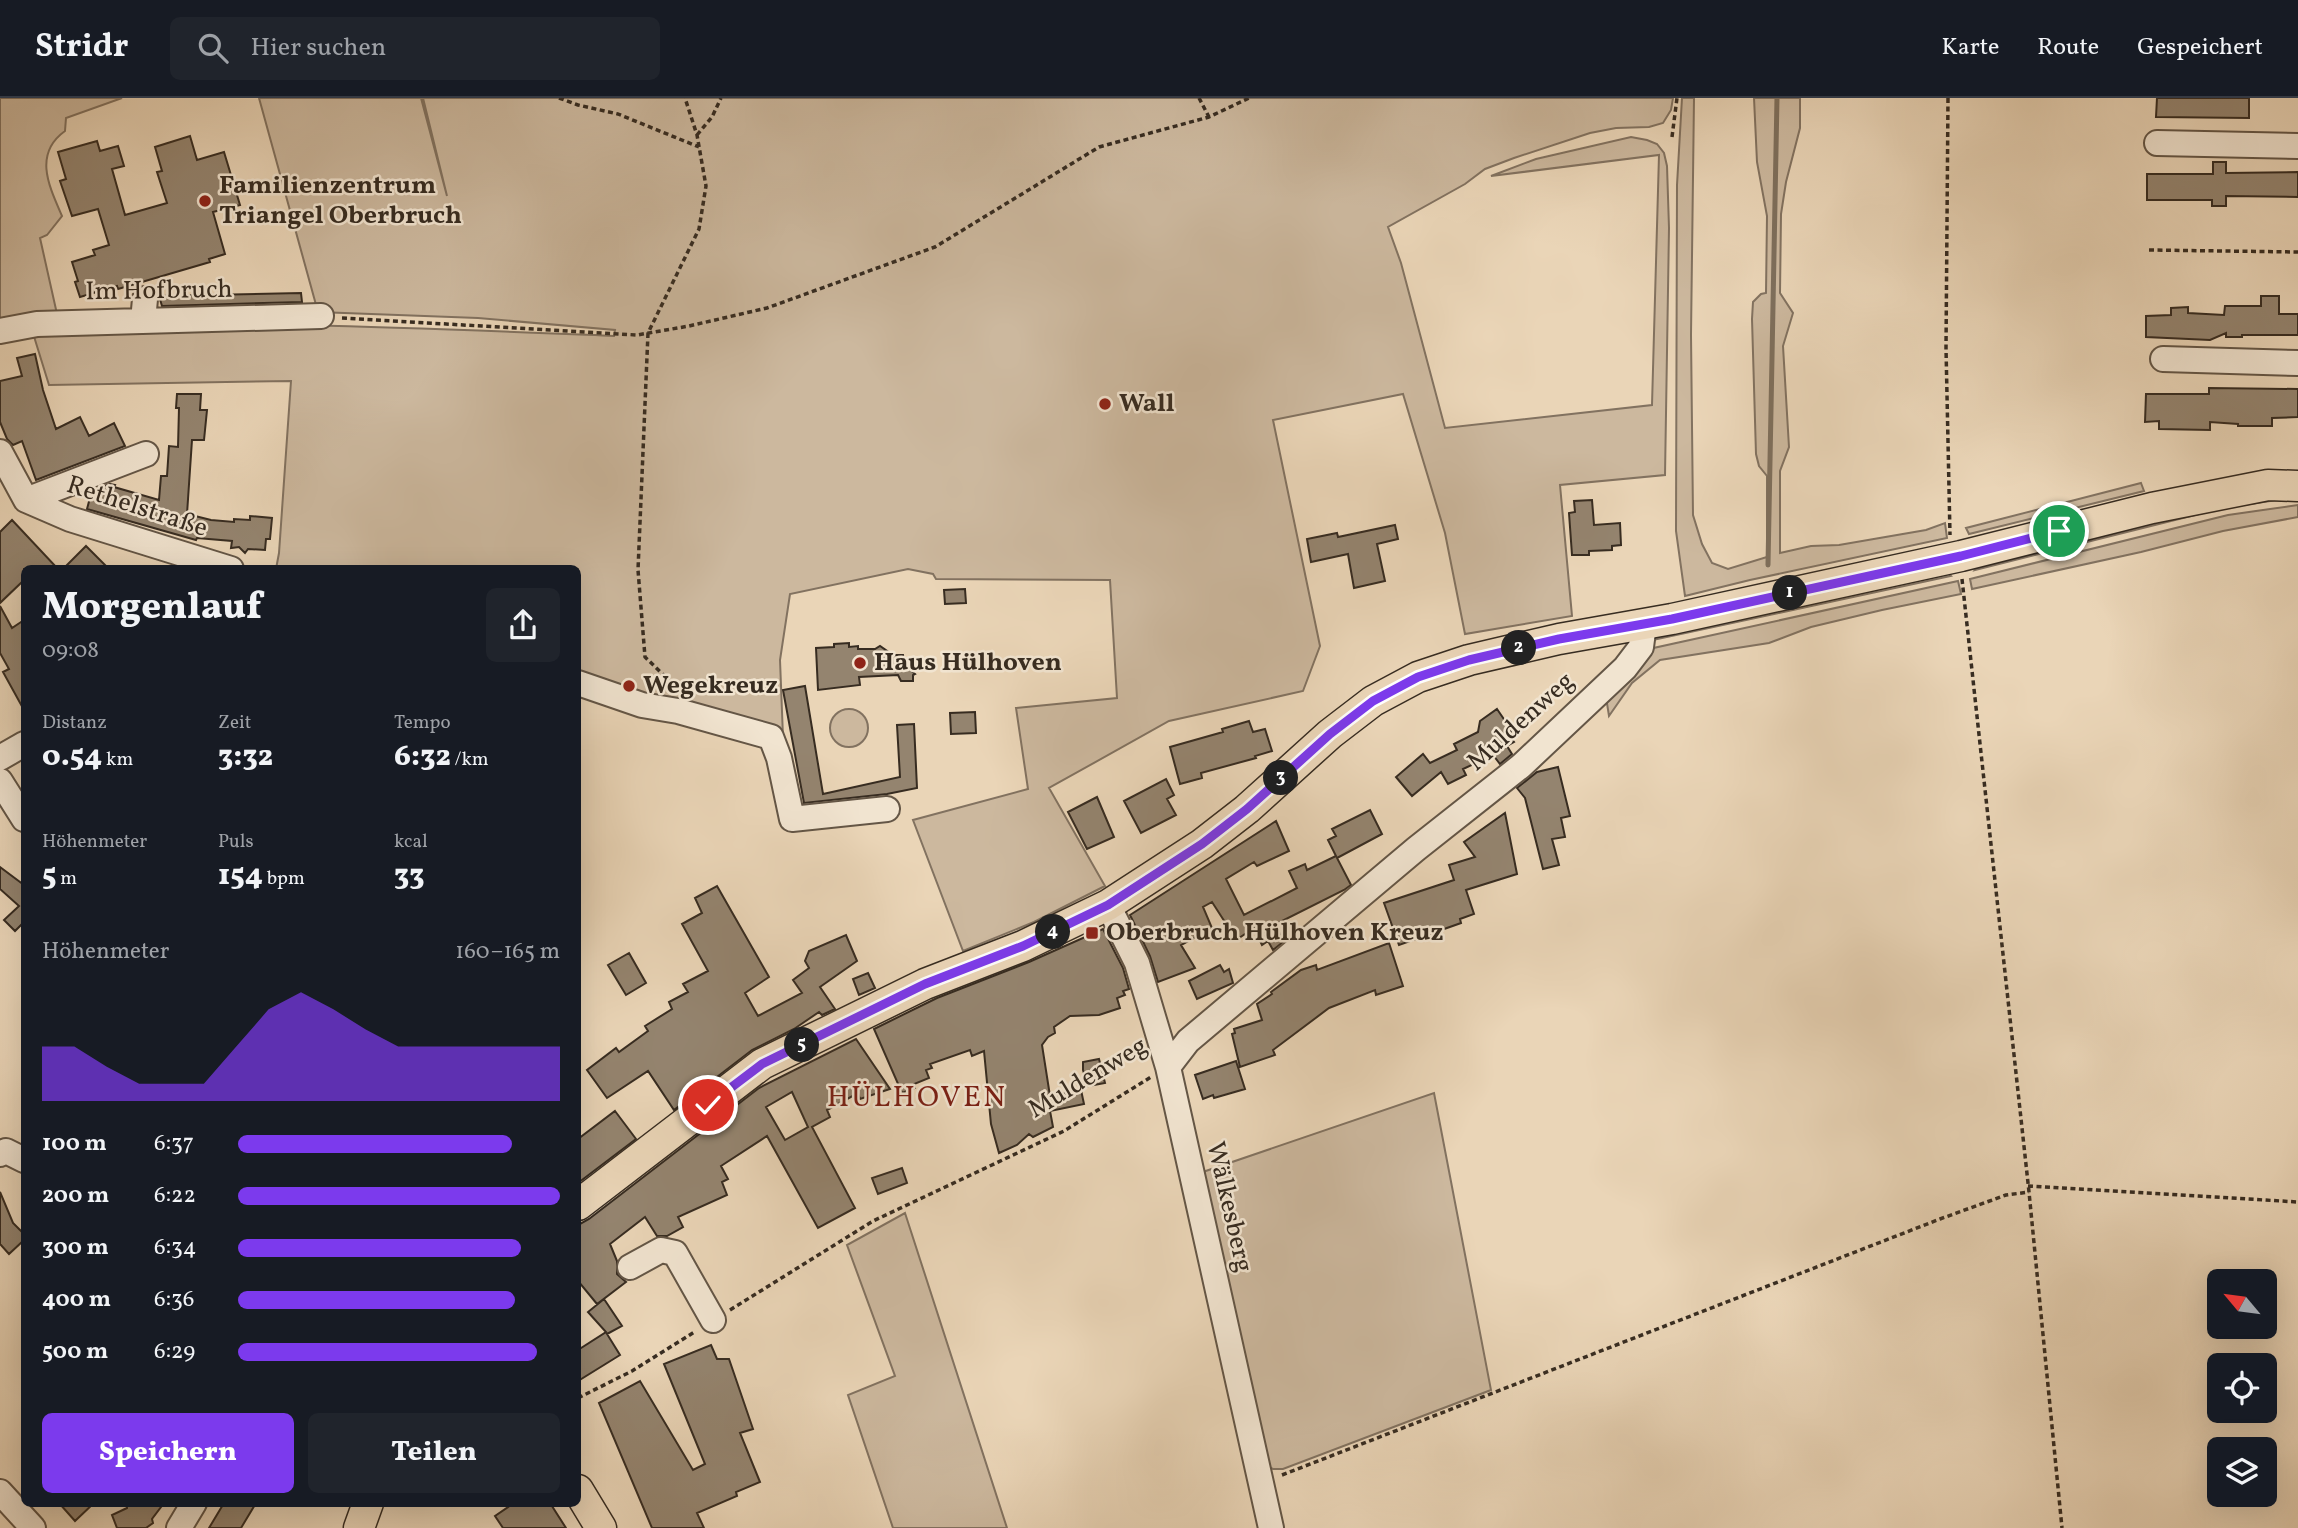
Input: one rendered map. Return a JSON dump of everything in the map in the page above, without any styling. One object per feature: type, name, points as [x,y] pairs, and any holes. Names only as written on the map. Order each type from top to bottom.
[{"type":"main road","points":[[581,1203],[762,1064],[925,984],[1023,946],[1108,905],[1202,844],[1247,809],[1330,734],[1362,709],[1418,677],[1482,657],[1559,639],[1964,566],[2152,508],[2268,485],[2298,486]]},
{"type":"main road","points":[[581,1495],[601,1528]]},
{"type":"main road","points":[[359,1528],[367,1507]]},
{"type":"street","points":[[2157,143],[2298,146]]},
{"type":"street","name":"Im Hofbruch","points":[[0,331],[144,310],[321,316]]},
{"type":"street","points":[[2163,359],[2298,363]]},
{"type":"street","points":[[0,452],[26,500],[146,454]]},
{"type":"street","name":"Rethelstraße","points":[[26,500],[70,519],[217,565]]},
{"type":"street","name":"Muldenweg","points":[[1168,1067],[1188,1041],[1416,849],[1521,766],[1625,668],[1641,647],[1644,624]]},
{"type":"street","points":[[581,684],[642,705],[771,737],[779,758],[792,819],[887,808]]},
{"type":"street","points":[[0,758],[21,746]]},
{"type":"street","points":[[0,780],[21,814]]},
{"type":"street","name":"Wälkesberg","points":[[1108,905],[1137,963],[1168,1067],[1271,1528]]},
{"type":"street","points":[[630,1267],[661,1250],[675,1253],[713,1321]]},
{"type":"street","points":[[0,1492],[33,1528]]},
{"type":"street","points":[[179,1528],[192,1507]]},
{"type":"path","points":[[558,98],[618,114],[699,147]]},
{"type":"path","points":[[679,690],[645,657],[638,570],[648,333],[699,229],[706,186],[697,135],[685,98]]},
{"type":"path","points":[[697,135],[712,117],[721,98]]},
{"type":"path","points":[[1199,98],[1209,117]]},
{"type":"path","points":[[321,316],[623,335],[648,333],[767,307],[935,247],[1099,147],[1209,117],[1249,98]]},
{"type":"path","points":[[1672,137],[1677,98]]},
{"type":"path","points":[[1948,98],[1946,348],[1949,519],[1951,543],[1964,566],[2062,1528]]},
{"type":"path","points":[[2149,250],[2298,252]]},
{"type":"path","name":"Muldenweg","points":[[581,1396],[632,1371],[873,1221],[1064,1131],[1168,1067]]},
{"type":"path","points":[[2028,1186],[2298,1202]]},
{"type":"path","points":[[1261,1483],[1940,1219],[2007,1195],[2029,1192]]},
{"type":"shaded area","points":[[0,98],[122,98],[66,118],[65,131],[49,150],[49,182],[62,216],[47,235],[40,238],[57,314],[0,323]]},
{"type":"shaded area","points":[[259,98],[421,98],[447,196],[423,98],[1673,98],[1671,110],[1663,123],[1590,133],[1514,158],[1485,169],[1465,184],[1388,227],[1401,263],[1445,428],[1652,405],[1659,155],[1491,176],[1536,159],[1631,137],[1657,144],[1664,153],[1667,166],[1669,228],[1665,475],[1560,485],[1572,616],[1465,634],[1445,533],[1403,394],[1273,420],[1320,646],[1303,691],[1169,721],[1049,788],[1105,886],[1034,922],[963,951],[913,820],[1028,789],[1016,708],[1117,698],[1110,580],[936,579],[933,574],[908,569],[790,594],[780,660],[783,737],[581,679],[581,565],[277,565],[291,381],[49,385],[32,330],[250,325],[614,336],[615,330],[478,318],[318,312]]},
{"type":"shaded area","points":[[1682,98],[1694,98],[1691,335],[1693,515],[1702,544],[1712,563],[1728,569],[1767,557],[1767,476],[1759,466],[1756,454],[1752,319],[1753,302],[1766,293],[1767,216],[1757,162],[1754,98],[1800,98],[1800,128],[1781,214],[1780,293],[1793,313],[1783,346],[1789,447],[1780,471],[1780,553],[1926,530],[1945,523],[1947,538],[1685,596],[1676,531],[1677,185]]},
{"type":"shaded area","points":[[2141,483],[2144,491],[1969,534],[1966,528]]},
{"type":"shaded area","points":[[2259,497],[2277,500],[2223,508],[1975,570],[1980,564]]},
{"type":"shaded area","points":[[2298,505],[2298,517],[2223,531],[1972,589],[1970,579],[2228,515]]},
{"type":"shaded area","points":[[1947,572],[1951,576],[1653,640],[1659,632]]},
{"type":"shaded area","points":[[1958,581],[1961,594],[1811,627],[1769,643],[1660,660],[1632,683],[1609,716],[1606,697],[1649,649]]},
{"type":"shaded area","points":[[849,709],[862,715],[868,728],[862,741],[849,747],[836,741],[830,728],[836,715]]},
{"type":"shaded area","points":[[1434,1093],[1491,1390],[1283,1469],[1273,1469],[1263,1464],[1197,1174]]},
{"type":"shaded area","points":[[905,1213],[1007,1528],[893,1528],[848,1395],[895,1376],[847,1245]]},
{"type":"building","points":[[2157,98],[2249,98],[2249,118],[2156,117]]},
{"type":"building","name":"Familienzentrum Triangel Oberbruch","points":[[190,136],[197,160],[224,152],[240,205],[213,212],[225,254],[209,259],[210,262],[118,289],[117,286],[80,297],[72,262],[95,255],[93,250],[109,245],[98,209],[72,216],[60,181],[66,179],[58,152],[97,141],[100,151],[118,146],[124,166],[112,169],[125,215],[167,203],[157,172],[162,171],[155,147]]},
{"type":"building","points":[[2213,162],[2226,162],[2226,173],[2298,172],[2298,197],[2226,196],[2226,206],[2212,206],[2212,200],[2147,200],[2147,174],[2213,174]]},
{"type":"building","points":[[301,293],[302,302],[162,306],[159,296]]},
{"type":"building","points":[[2261,296],[2279,296],[2279,314],[2298,314],[2298,335],[2226,337],[2226,333],[2210,340],[2146,337],[2146,316],[2171,315],[2171,308],[2188,307],[2188,313],[2224,315],[2225,306],[2261,306]]},
{"type":"building","points":[[35,354],[56,429],[80,417],[89,436],[114,423],[125,446],[36,480],[22,441],[13,445],[7,439],[0,422],[0,381],[22,376],[17,358]]},
{"type":"building","points":[[2209,388],[2298,389],[2298,417],[2272,418],[2272,426],[2238,426],[2210,422],[2210,430],[2159,429],[2159,421],[2145,422],[2146,394],[2209,394]]},
{"type":"building","points":[[177,394],[201,394],[200,410],[207,410],[204,440],[192,440],[187,514],[234,522],[234,519],[250,520],[250,516],[272,518],[270,539],[266,539],[265,550],[248,549],[245,553],[239,547],[231,548],[232,541],[196,540],[87,509],[92,490],[110,484],[159,500],[161,476],[167,476],[169,446],[178,447]]},
{"type":"building","points":[[1592,500],[1594,525],[1620,523],[1621,545],[1612,546],[1612,550],[1589,551],[1589,555],[1572,555],[1569,513],[1575,512],[1574,501]]},
{"type":"building","points":[[12,520],[54,565],[21,565],[21,583],[0,603],[0,532]]},
{"type":"building","points":[[1395,525],[1398,539],[1377,544],[1385,581],[1354,588],[1348,554],[1311,562],[1307,539],[1337,533],[1338,537]]},
{"type":"building","points":[[86,546],[105,565],[67,565]]},
{"type":"building","points":[[965,589],[966,603],[945,604],[944,590]]},
{"type":"building","points":[[0,606],[12,628],[21,622],[21,705],[3,672],[9,669],[0,653]]},
{"type":"building","name":"Haus Hülhoven","points":[[849,643],[849,647],[858,646],[858,649],[875,649],[880,646],[893,655],[903,655],[904,664],[915,674],[913,681],[901,681],[898,675],[859,677],[860,685],[818,690],[816,648]]},
{"type":"building","points":[[805,686],[823,794],[900,777],[897,725],[914,724],[917,788],[804,803],[783,690]]},
{"type":"building","points":[[1497,709],[1512,731],[1508,734],[1514,742],[1507,746],[1512,754],[1500,764],[1493,755],[1463,769],[1466,775],[1448,784],[1441,772],[1412,796],[1396,777],[1423,754],[1430,763],[1457,750],[1454,744],[1478,732],[1480,721]]},
{"type":"building","points":[[975,712],[976,733],[951,734],[950,713]]},
{"type":"building","points":[[1249,721],[1253,732],[1265,729],[1272,751],[1201,773],[1202,778],[1180,784],[1170,747],[1223,732],[1222,729]]},
{"type":"building","points":[[1558,767],[1570,816],[1561,818],[1565,837],[1552,839],[1559,865],[1543,869],[1525,798],[1517,788],[1537,772]]},
{"type":"building","points":[[1166,779],[1174,795],[1167,799],[1176,815],[1141,833],[1124,801]]},
{"type":"building","points":[[1097,797],[1114,837],[1087,849],[1068,812]]},
{"type":"building","points":[[1370,810],[1382,834],[1337,858],[1351,885],[1276,924],[1283,942],[1273,950],[1268,941],[1262,945],[1254,928],[1239,938],[1237,934],[1234,936],[1212,902],[1203,907],[1212,928],[1181,945],[1195,968],[1158,982],[1150,956],[1130,915],[1276,821],[1289,851],[1257,866],[1254,862],[1226,879],[1244,915],[1297,888],[1289,871],[1305,864],[1307,870],[1336,856],[1328,840],[1336,836],[1332,829]]},
{"type":"building","points":[[1505,813],[1517,874],[1466,890],[1474,914],[1460,919],[1461,923],[1399,945],[1384,903],[1454,880],[1449,865],[1475,857],[1464,842]]},
{"type":"building","points":[[0,867],[21,883],[21,925],[15,931],[4,920],[19,906],[0,889]]},
{"type":"building","points":[[717,886],[769,977],[745,993],[758,1016],[802,993],[793,980],[809,968],[805,961],[809,951],[846,935],[857,961],[820,987],[835,1009],[822,1015],[819,1012],[794,1029],[752,1050],[674,1110],[648,1071],[607,1098],[587,1070],[616,1048],[619,1052],[648,1031],[645,1026],[672,1009],[669,1002],[688,992],[683,984],[708,971],[682,924],[702,913],[695,898]]},
{"type":"building","points":[[1103,929],[1123,968],[1129,989],[1123,991],[1125,995],[1117,998],[1120,1008],[1099,1015],[1070,1016],[1054,1027],[1055,1033],[1042,1045],[1050,1096],[1081,1090],[1084,1104],[1050,1111],[1053,1127],[1033,1137],[1029,1134],[1017,1145],[999,1153],[991,1124],[984,1051],[972,1056],[970,1050],[930,1064],[932,1068],[926,1070],[929,1078],[902,1093],[874,1029],[937,998]]},
{"type":"building","points":[[1389,943],[1403,986],[1376,995],[1375,990],[1329,1008],[1273,1050],[1275,1055],[1240,1067],[1232,1034],[1235,1033],[1234,1029],[1262,1020],[1257,1004],[1272,994],[1271,992],[1301,970],[1316,965],[1317,970]]},
{"type":"building","points":[[629,953],[646,983],[626,995],[608,965]]},
{"type":"building","points":[[1220,965],[1224,972],[1229,969],[1233,983],[1197,999],[1189,981]]},
{"type":"building","points":[[868,973],[875,988],[859,995],[853,979]]},
{"type":"building","points":[[856,1039],[890,1089],[860,1099],[858,1093],[827,1110],[830,1117],[812,1127],[855,1208],[818,1228],[767,1136],[721,1166],[728,1179],[722,1182],[727,1195],[678,1217],[683,1227],[667,1236],[657,1236],[645,1217],[610,1244],[617,1261],[617,1274],[626,1282],[597,1304],[581,1285],[581,1223],[759,1088]],"holes":[[[792,1092],[808,1127],[785,1140],[766,1107]]]},
{"type":"building","points":[[1099,1059],[1105,1083],[1088,1086],[1083,1062]]},
{"type":"building","points":[[1236,1061],[1245,1089],[1203,1099],[1195,1075]]},
{"type":"building","points":[[615,1111],[636,1139],[581,1181],[581,1137]]},
{"type":"building","points":[[902,1168],[907,1183],[878,1194],[872,1178]]},
{"type":"building","points":[[0,1192],[13,1223],[21,1231],[21,1243],[9,1254],[0,1244]]},
{"type":"building","points":[[604,1299],[622,1326],[607,1334],[620,1355],[581,1379],[581,1348],[606,1332],[588,1312]]},
{"type":"building","points":[[711,1345],[717,1359],[729,1359],[753,1429],[740,1433],[760,1482],[736,1492],[737,1496],[697,1513],[704,1528],[652,1528],[599,1403],[640,1381],[693,1470],[705,1464],[664,1364]]},
{"type":"building","points":[[63,1507],[90,1507],[75,1521]]},
{"type":"building","points":[[161,1507],[152,1519],[153,1523],[146,1528],[117,1528],[112,1515],[127,1508]]},
{"type":"building","points":[[222,1507],[254,1507],[241,1528],[209,1528]]},
{"type":"building","points":[[508,1507],[553,1507],[566,1528],[503,1528],[495,1516]]},
{"type":"waterway","points":[[1768,565],[1777,98]]},
{"type":"place","name":"Familienzentrum Triangel Oberbruch","points":[[205,201]]},
{"type":"place","name":"Wall","points":[[1105,404]]},
{"type":"place","name":"Haus Hülhoven","points":[[860,663]]},
{"type":"place","name":"Wegekreuz","points":[[629,686]]},
{"type":"place","name":"Oberbruch Hülhoven Kreuz","points":[[1092,933]]},
{"type":"district","name":"HÜLHOVEN","points":[[917,1098]]},
{"type":"route","points":[[708,1105],[762,1064],[925,984],[1023,946],[1108,905],[1202,844],[1247,809],[1330,734],[1373,701],[1418,677],[1469,660],[1559,639],[1672,619],[1961,556],[2059,531]]}]
